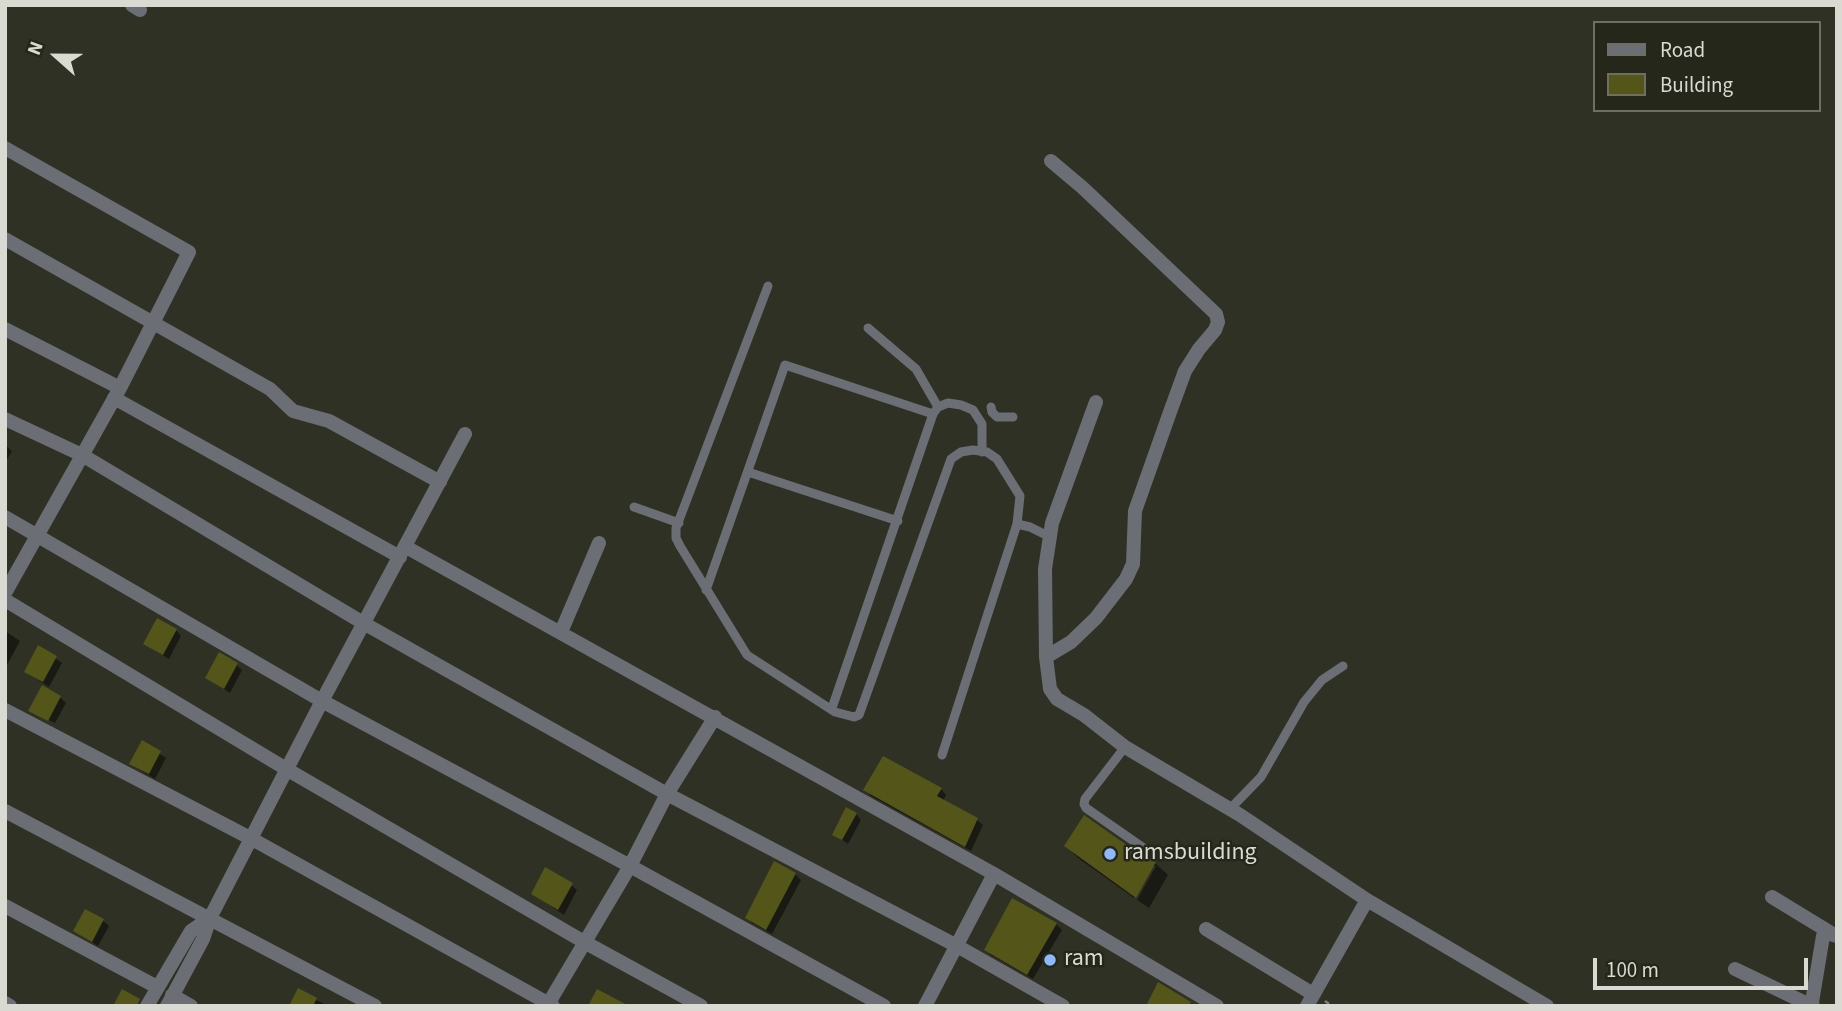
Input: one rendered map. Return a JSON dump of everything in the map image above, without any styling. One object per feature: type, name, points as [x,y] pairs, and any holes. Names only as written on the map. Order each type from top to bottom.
[{"type":"street","points":[[5,148],[189,252],[117,393],[5,593]]},
{"type":"street","points":[[1046,657],[1070,642],[1096,618],[1126,579],[1133,564],[1135,511],[1170,412],[1185,371],[1218,322],[1216,314],[1051,160]]},
{"type":"street","points":[[5,239],[270,389],[293,411],[329,421],[440,482]]},
{"type":"street","points":[[5,330],[403,552],[561,632],[715,717],[994,874],[1217,1006]]},
{"type":"street","points":[[1096,402],[1052,523],[1045,569],[1046,657],[1050,689],[1057,699],[1084,715],[1125,747],[1230,809],[1367,900],[1547,1006]]},
{"type":"street","points":[[5,419],[82,455],[365,624],[667,794],[957,946],[1063,1006]]},
{"type":"street","points":[[191,1006],[169,1000],[203,939],[211,918],[322,701],[465,434]]},
{"type":"street","points":[[5,517],[322,701],[884,1006]]},
{"type":"street","points":[[561,632],[599,543]]},
{"type":"street","points":[[5,600],[288,770],[586,943],[701,1006]]},
{"type":"street","points":[[5,710],[252,839],[549,1005],[630,866],[667,794],[715,717]]},
{"type":"street","points":[[5,811],[375,1006]]},
{"type":"street","points":[[925,1006],[994,874]]},
{"type":"street","points":[[1772,897],[1834,934]]},
{"type":"street","points":[[1206,929],[1310,1000],[1367,900]]},
{"type":"street","points":[[5,906],[158,986]]},
{"type":"street","points":[[147,1006],[191,931],[211,918]]},
{"type":"street","points":[[1735,969],[1813,1006],[1824,936],[1834,934]]},
{"type":"lane","points":[[768,286],[679,523],[676,538],[747,654],[835,712],[848,717],[859,715],[951,459],[961,452],[982,452],[997,459],[1020,496],[1017,524],[942,755]]},
{"type":"lane","points":[[868,328],[916,369],[935,411]]},
{"type":"lane","points":[[706,590],[785,365],[935,411]]},
{"type":"lane","points":[[831,708],[935,411],[948,402],[973,410],[982,424],[982,452]]},
{"type":"lane","points":[[991,407],[997,417]]},
{"type":"lane","points":[[982,431],[997,417],[1013,417]]},
{"type":"lane","points":[[748,472],[898,521]]},
{"type":"lane","points":[[634,507],[679,523]]},
{"type":"lane","points":[[1017,524],[1050,537]]},
{"type":"lane","points":[[1230,809],[1261,777],[1304,702],[1322,680],[1343,666]]},
{"type":"lane","points":[[1125,747],[1084,803],[1086,808],[1145,849]]},
{"type":"building","points":[[157,618],[177,629],[163,655],[143,644]]},
{"type":"building","points":[[38,645],[57,656],[43,682],[24,672]]},
{"type":"building","points":[[219,652],[238,663],[224,689],[205,678]]},
{"type":"building","points":[[42,685],[61,696],[48,721],[28,711]]},
{"type":"building","points":[[142,740],[161,751],[149,774],[129,764]]},
{"type":"building","points":[[883,756],[942,788],[937,796],[978,818],[965,847],[863,790]]},
{"type":"building","points":[[846,807],[857,813],[842,840],[832,835]]},
{"type":"building","name":"ramsbuilding","points":[[1084,815],[1141,855],[1148,855],[1156,862],[1136,898],[1064,846]]},
{"type":"building","points":[[774,861],[796,873],[766,930],[745,918]]},
{"type":"building","points":[[545,867],[573,883],[558,910],[531,894]]},
{"type":"building","points":[[1012,898],[1057,923],[1027,975],[984,950]]},
{"type":"building","points":[[85,909],[104,919],[92,942],[73,931]]},
{"type":"building","points":[[1158,982],[1191,1002],[1188,1006],[1146,1006]]},
{"type":"building","points":[[298,988],[317,998],[313,1006],[289,1006]]},
{"type":"building","points":[[122,989],[140,999],[137,1006],[113,1006]]},
{"type":"building","points":[[597,989],[629,1006],[588,1006]]},
{"type":"place","name":"ramsbuilding","points":[[1110,854]]},
{"type":"place","name":"ram","points":[[1050,960]]}]
